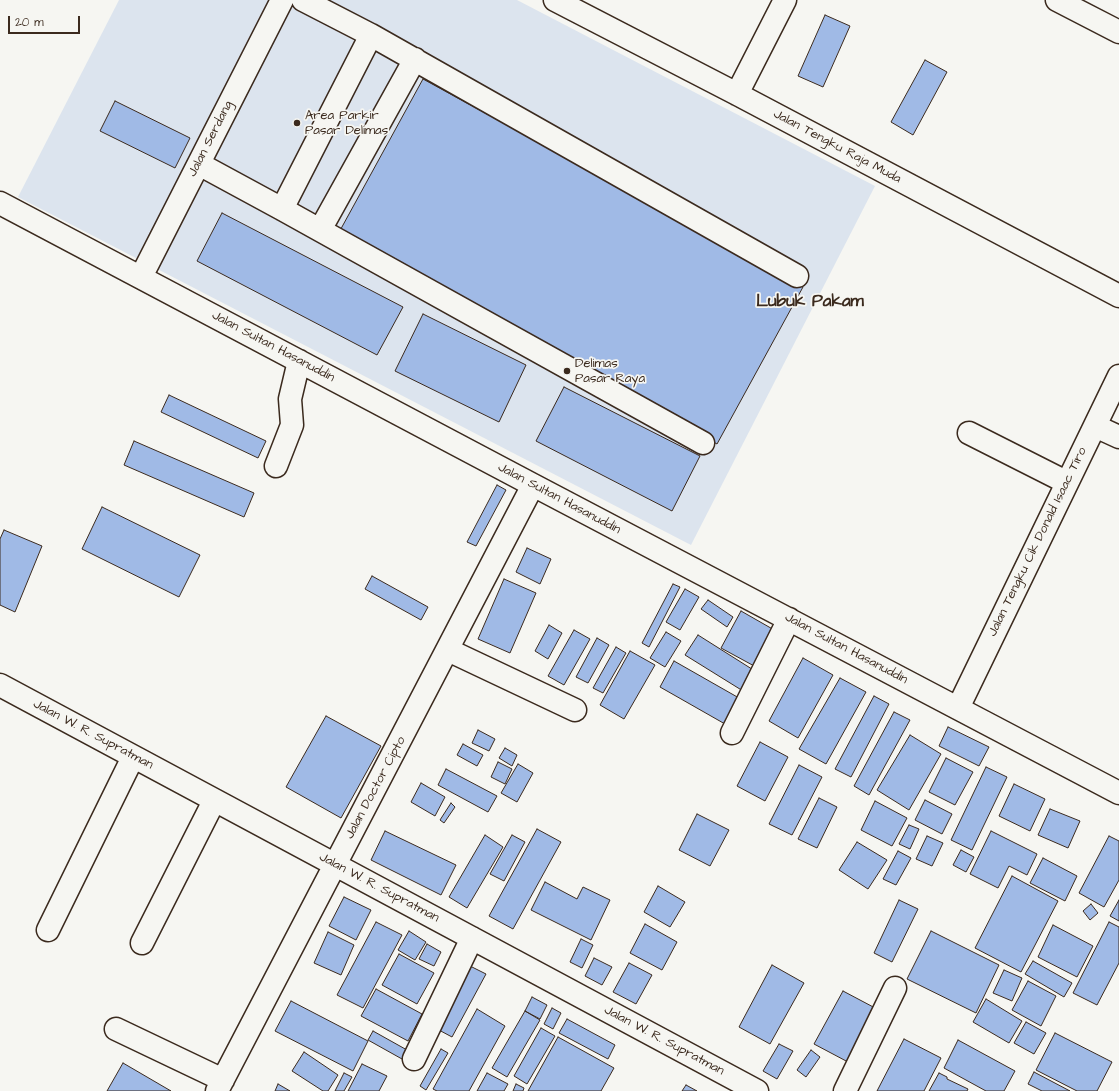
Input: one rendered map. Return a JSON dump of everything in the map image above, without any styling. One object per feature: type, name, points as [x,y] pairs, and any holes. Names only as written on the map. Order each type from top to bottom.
[{"type":"street","name":"Jalan Serdang","points":[[141,277],[282,0]]},
{"type":"street","points":[[303,0],[415,59],[797,276]]},
{"type":"street","name":"Jalan Tengku Raja Muda","points":[[555,0],[737,94],[1119,296]]},
{"type":"street","points":[[737,94],[785,0]]},
{"type":"street","points":[[1057,0],[1119,32]]},
{"type":"street","points":[[282,208],[371,35]]},
{"type":"street","points":[[320,230],[415,59]]},
{"type":"street","points":[[199,164],[282,208],[703,443]]},
{"type":"street","name":"Jalan Sultan Hasanuddin","points":[[0,203],[1119,793]]},
{"type":"street","points":[[276,466],[292,425],[290,399],[299,361]]},
{"type":"street","name":"Jalan Tengku Cik Donald Isaac Tiro","points":[[958,708],[1119,376]]},
{"type":"street","points":[[1095,426],[1119,437]]},
{"type":"street","points":[[969,433],[1058,478],[1066,484]]},
{"type":"street","name":"Jalan Doctor Cipto","points":[[220,1086],[533,485]]},
{"type":"street","points":[[732,732],[789,619]]},
{"type":"street","points":[[448,650],[575,710]]},
{"type":"street","name":"Jalan W. R. Supratman","points":[[0,685],[757,1091]]},
{"type":"street","points":[[48,930],[134,757]]},
{"type":"street","points":[[142,943],[214,801]]},
{"type":"street","points":[[414,1059],[472,938]]},
{"type":"street","points":[[845,1091],[895,988]]},
{"type":"street","points":[[116,1029],[220,1086]]},
{"type":"shaded area","name":"Delimas Pasar Raya","points":[[119,0],[517,0],[875,186],[691,545],[18,197]]},
{"type":"building","points":[[825,15],[850,26],[823,87],[798,76]]},
{"type":"building","points":[[925,60],[947,72],[913,135],[891,122]]},
{"type":"building","points":[[423,79],[803,287],[717,444],[337,236]]},
{"type":"building","points":[[115,101],[190,138],[175,168],[100,131]]},
{"type":"building","points":[[222,213],[403,307],[377,355],[197,261]]},
{"type":"building","points":[[423,314],[526,365],[499,422],[395,371]]},
{"type":"building","points":[[564,387],[700,456],[672,511],[536,441]]},
{"type":"building","points":[[169,395],[266,441],[258,458],[161,412]]},
{"type":"building","points":[[134,441],[254,493],[244,517],[124,465]]},
{"type":"building","points":[[497,485],[506,490],[476,546],[467,542]]},
{"type":"building","points":[[102,507],[200,555],[179,597],[82,549]]},
{"type":"building","points":[[4,530],[42,546],[15,612],[0,605],[0,539]]},
{"type":"building","points":[[527,548],[551,559],[540,584],[516,572]]},
{"type":"building","points":[[372,576],[428,607],[421,620],[365,589]]},
{"type":"building","points":[[504,579],[536,593],[510,653],[478,639]]},
{"type":"building","points":[[673,584],[680,587],[649,647],[642,643]]},
{"type":"building","points":[[685,589],[699,597],[680,630],[666,622]]},
{"type":"building","points":[[708,600],[733,617],[727,627],[701,609]]},
{"type":"building","points":[[741,611],[776,631],[756,667],[721,648]]},
{"type":"building","points":[[549,625],[562,633],[548,659],[535,651]]},
{"type":"building","points":[[574,630],[590,639],[564,685],[548,676]]},
{"type":"building","points":[[666,632],[681,641],[665,667],[650,658]]},
{"type":"building","points":[[698,635],[755,671],[743,691],[685,655]]},
{"type":"building","points":[[597,638],[609,645],[588,683],[576,677]]},
{"type":"building","points":[[616,647],[626,653],[603,693],[593,688]]},
{"type":"building","points":[[630,651],[655,665],[624,719],[600,705]]},
{"type":"building","points":[[803,658],[833,675],[798,738],[769,721]]},
{"type":"building","points":[[674,661],[739,698],[725,724],[660,687]]},
{"type":"building","points":[[840,678],[866,692],[826,764],[799,749]]},
{"type":"building","points":[[874,696],[889,704],[851,777],[835,769]]},
{"type":"building","points":[[894,712],[910,720],[869,795],[854,786]]},
{"type":"building","points":[[326,716],[381,746],[341,818],[286,787]]},
{"type":"building","points":[[948,727],[989,747],[979,766],[939,746]]},
{"type":"building","points":[[478,730],[495,739],[489,751],[472,743]]},
{"type":"building","points":[[910,735],[941,754],[909,810],[877,790]]},
{"type":"building","points":[[760,742],[788,757],[765,801],[737,786]]},
{"type":"building","points":[[463,744],[483,755],[477,766],[457,755]]},
{"type":"building","points":[[505,748],[517,755],[512,766],[499,758]]},
{"type":"building","points":[[946,758],[973,772],[955,805],[929,792]]},
{"type":"building","points":[[498,762],[512,769],[505,784],[491,777]]},
{"type":"building","points":[[518,764],[533,773],[517,802],[501,793]]},
{"type":"building","points":[[799,765],[822,777],[792,835],[769,824]]},
{"type":"building","points":[[986,767],[1007,777],[972,850],[951,840]]},
{"type":"building","points":[[446,769],[497,796],[488,812],[438,785]]},
{"type":"building","points":[[421,783],[445,797],[435,816],[411,802]]},
{"type":"building","points":[[1014,784],[1045,799],[1030,831],[999,816]]},
{"type":"building","points":[[819,798],[837,807],[817,848],[798,839]]},
{"type":"building","points":[[925,800],[952,814],[942,834],[915,820]]},
{"type":"building","points":[[875,801],[907,818],[892,846],[861,830]]},
{"type":"building","points":[[451,803],[455,807],[444,823],[440,820]]},
{"type":"building","points":[[1050,809],[1080,821],[1068,848],[1038,835]]},
{"type":"building","points":[[697,814],[729,830],[710,866],[679,850]]},
{"type":"building","points":[[909,825],[919,829],[910,849],[899,844]]},
{"type":"building","points":[[537,829],[561,842],[513,929],[489,916]]},
{"type":"building","points":[[385,831],[456,865],[441,895],[371,860]]},
{"type":"building","points":[[991,831],[1037,854],[1027,875],[1009,866],[998,888],[970,874]]},
{"type":"building","points":[[485,835],[503,847],[467,908],[449,897]]},
{"type":"building","points":[[512,835],[525,842],[504,881],[490,874]]},
{"type":"building","points":[[927,836],[943,843],[932,866],[916,859]]},
{"type":"building","points":[[1109,836],[1119,841],[1119,880],[1104,907],[1079,893]]},
{"type":"building","points":[[857,842],[887,860],[868,889],[839,870]]},
{"type":"building","points":[[961,850],[974,857],[966,872],[953,865]]},
{"type":"building","points":[[898,851],[911,858],[896,885],[883,879]]},
{"type":"building","points":[[1043,858],[1077,876],[1065,901],[1030,883]]},
{"type":"building","points":[[1012,876],[1058,901],[1021,972],[975,948]]},
{"type":"building","points":[[545,882],[577,899],[583,887],[610,900],[591,940],[531,910]]},
{"type":"building","points":[[658,886],[685,902],[670,927],[644,912]]},
{"type":"building","points":[[344,897],[371,910],[356,940],[329,926]]},
{"type":"building","points":[[899,900],[918,909],[892,962],[874,953]]},
{"type":"building","points":[[1119,900],[1119,921],[1110,916]]},
{"type":"building","points":[[1091,904],[1098,913],[1090,920],[1083,911]]},
{"type":"building","points":[[376,922],[402,935],[363,1008],[337,995]]},
{"type":"building","points":[[1109,922],[1119,927],[1119,963],[1097,1005],[1073,993]]},
{"type":"building","points":[[645,924],[677,942],[662,970],[630,953]]},
{"type":"building","points":[[1053,925],[1093,946],[1077,977],[1038,957]]},
{"type":"building","points":[[409,931],[426,942],[415,960],[398,950]]},
{"type":"building","points":[[931,931],[999,965],[976,1013],[907,979]]},
{"type":"building","points":[[328,932],[354,945],[341,975],[314,963]]},
{"type":"building","points":[[581,939],[593,945],[582,968],[570,962]]},
{"type":"building","points":[[427,944],[441,952],[434,966],[419,959]]},
{"type":"building","points":[[399,954],[434,973],[417,1004],[382,985]]},
{"type":"building","points":[[594,958],[612,967],[602,985],[585,976]]},
{"type":"building","points":[[1033,961],[1072,983],[1064,997],[1025,974]]},
{"type":"building","points":[[629,963],[652,975],[636,1004],[613,992]]},
{"type":"building","points":[[772,965],[804,983],[770,1044],[739,1027]]},
{"type":"building","points":[[470,966],[486,974],[452,1037],[437,1029]]},
{"type":"building","points":[[1004,970],[1022,978],[1012,1001],[993,993]]},
{"type":"building","points":[[1028,981],[1056,996],[1041,1026],[1012,1010]]},
{"type":"building","points":[[376,989],[422,1014],[408,1041],[361,1016]]},
{"type":"building","points":[[843,991],[877,1009],[848,1062],[814,1044]]},
{"type":"building","points":[[532,997],[547,1005],[540,1019],[525,1011]]},
{"type":"building","points":[[986,999],[1022,1021],[1009,1043],[973,1022]]},
{"type":"building","points":[[291,1001],[368,1041],[353,1071],[275,1031]]},
{"type":"building","points":[[552,1008],[561,1013],[553,1029],[544,1024]]},
{"type":"building","points":[[477,1009],[505,1026],[469,1091],[437,1091],[433,1089]]},
{"type":"building","points":[[525,1011],[540,1020],[507,1077],[492,1068]]},
{"type":"building","points":[[567,1019],[615,1045],[608,1059],[559,1033]]},
{"type":"building","points":[[1026,1022],[1046,1033],[1034,1054],[1014,1043]]},
{"type":"building","points":[[541,1028],[555,1036],[527,1084],[514,1076]]},
{"type":"building","points":[[373,1031],[407,1050],[402,1059],[368,1040]]},
{"type":"building","points":[[1055,1033],[1112,1062],[1097,1091],[1077,1091],[1036,1070]]},
{"type":"building","points":[[558,1037],[614,1068],[601,1091],[528,1091]]},
{"type":"building","points":[[904,1039],[941,1058],[924,1091],[877,1091]]},
{"type":"building","points":[[958,1040],[1015,1071],[1004,1091],[986,1091],[944,1068]]},
{"type":"building","points":[[779,1044],[793,1051],[777,1079],[763,1071]]},
{"type":"building","points":[[441,1049],[448,1053],[426,1090],[420,1086]]},
{"type":"building","points":[[811,1050],[820,1057],[806,1077],[797,1070]]},
{"type":"building","points":[[304,1052],[338,1075],[328,1091],[323,1091],[292,1071]]},
{"type":"building","points":[[123,1063],[171,1091],[107,1091]]},
{"type":"building","points":[[362,1064],[387,1076],[379,1091],[348,1091]]},
{"type":"building","points":[[1034,1072],[1070,1091],[1042,1091],[1028,1084]]},
{"type":"building","points":[[344,1073],[352,1077],[344,1091],[335,1091]]},
{"type":"building","points":[[487,1073],[508,1084],[504,1091],[477,1091]]},
{"type":"building","points":[[939,1073],[947,1077],[947,1079],[968,1089],[967,1091],[929,1091]]},
{"type":"building","points":[[278,1084],[290,1091],[275,1091]]},
{"type":"building","points":[[516,1084],[524,1088],[523,1091],[513,1091]]},
{"type":"building","points":[[686,1085],[697,1091],[682,1091]]},
{"type":"place","name":"Area Parkir Pasar Delimas","points":[[297,123]]},
{"type":"place","name":"Delimas Pasar Raya","points":[[567,371]]},
{"type":"district","name":"Lubuk Pakam","points":[[810,302]]}]
